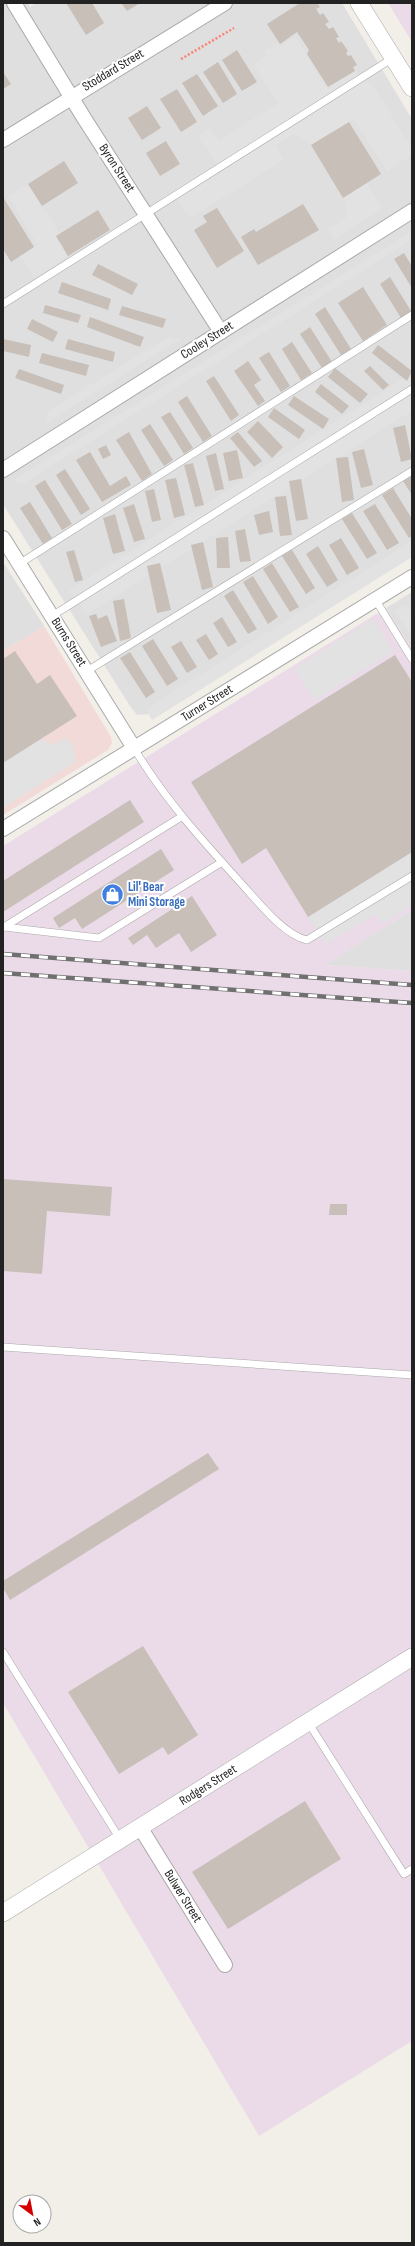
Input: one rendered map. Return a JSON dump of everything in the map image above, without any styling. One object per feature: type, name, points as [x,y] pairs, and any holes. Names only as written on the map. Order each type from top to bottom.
[{"type":"street","name":"Byron Street","points":[[14,3],[71,96],[221,332]]},
{"type":"street","name":"Stoddard Street","points":[[3,140],[71,96],[225,3]]},
{"type":"street","points":[[359,3],[412,88]]},
{"type":"street","name":"Cooley Street","points":[[3,470],[412,211]]},
{"type":"street","name":"Burns Street","points":[[3,538],[134,748]]},
{"type":"street","name":"Turner Street","points":[[3,829],[412,577]]},
{"type":"street","name":"Rodgers Street","points":[[3,1913],[412,1657]]},
{"type":"street","name":"Bulwer Street","points":[[140,1827],[225,1965]]},
{"type":"lane","points":[[3,304],[393,58]]},
{"type":"lane","points":[[19,564],[412,316]]},
{"type":"lane","points":[[52,616],[412,389]]},
{"type":"lane","points":[[87,671],[412,471]]},
{"type":"lane","points":[[376,599],[412,659]]},
{"type":"lane","points":[[134,748],[182,817],[264,908],[297,938],[307,940],[412,876]]},
{"type":"lane","points":[[182,817],[4,927],[99,938],[222,862]]},
{"type":"lane","points":[[3,1347],[412,1375]]},
{"type":"lane","points":[[3,1652],[120,1840]]},
{"type":"lane","points":[[308,1722],[404,1874],[412,1869]]},
{"type":"path","points":[[181,59],[234,28]]},
{"type":"shaded area","points":[[3,3],[28,3],[30,7],[36,3],[342,3],[412,119],[412,552],[149,714],[137,715],[130,706],[4,506]]},
{"type":"shaded area","points":[[388,3],[412,3],[412,42]]},
{"type":"shaded area","points":[[295,37],[326,88],[355,71],[373,86],[412,148],[412,155],[387,171],[354,119],[311,145],[295,133],[276,145],[284,160],[190,218],[173,192],[217,165],[198,136],[210,128],[219,141],[278,103],[254,64],[266,56],[264,51],[278,42],[280,46]]},
{"type":"shaded area","points":[[367,183],[382,209],[334,239],[328,229],[347,217],[345,201],[343,198]]},
{"type":"shaded area","points":[[28,184],[60,234],[56,237],[68,256],[34,278],[20,256],[37,244],[8,196]]},
{"type":"shaded area","points":[[412,231],[412,240],[23,484],[12,481]]},
{"type":"shaded area","points":[[168,337],[181,339],[46,423],[48,411]]},
{"type":"shaded area","points":[[412,373],[412,411],[86,615],[69,590]]},
{"type":"shaded area","points":[[412,541],[412,557],[152,720],[146,709]]},
{"type":"shaded area","points":[[3,562],[44,626],[3,651]]},
{"type":"shaded area","points":[[412,592],[412,649],[386,608]]},
{"type":"shaded area","points":[[406,604],[412,613],[412,638],[395,611]]},
{"type":"shaded area","points":[[386,608],[412,649],[412,910],[325,965],[412,971],[412,2041],[259,2136],[3,1703],[3,846]]},
{"type":"shaded area","points":[[373,619],[393,651],[315,700],[294,669]]},
{"type":"shaded area","points":[[44,626],[111,737],[112,743],[108,750],[3,815],[3,651]]},
{"type":"shaded area","points":[[66,737],[74,747],[75,762],[3,808],[3,763],[41,739],[53,745]]},
{"type":"shaded area","points":[[412,852],[412,905],[383,924],[376,914],[326,944],[308,917]]},
{"type":"shaded area","points":[[412,910],[412,971],[324,965]]},
{"type":"building","points":[[66,3],[92,3],[104,23],[86,35]]},
{"type":"building","points":[[121,3],[140,3],[127,11]]},
{"type":"building","points":[[300,3],[317,3],[320,7],[316,9],[320,15],[323,13],[329,22],[325,24],[329,29],[333,27],[339,37],[336,38],[339,43],[341,41],[348,51],[346,53],[348,56],[351,55],[357,65],[353,67],[355,71],[328,87],[307,54],[309,50],[297,32],[280,44],[267,24]]},
{"type":"building","points":[[237,50],[257,82],[242,91],[222,60]]},
{"type":"building","points":[[218,62],[237,94],[223,103],[203,72]]},
{"type":"building","points":[[3,72],[11,84],[3,89]]},
{"type":"building","points":[[197,74],[218,106],[203,116],[182,83]]},
{"type":"building","points":[[177,89],[197,122],[181,132],[160,99]]},
{"type":"building","points":[[147,106],[161,128],[142,140],[128,118]]},
{"type":"building","points":[[349,122],[381,174],[343,198],[311,145]]},
{"type":"building","points":[[166,141],[180,164],[160,176],[146,153]]},
{"type":"building","points":[[64,161],[78,183],[42,206],[28,184]]},
{"type":"building","points":[[3,197],[34,247],[11,262],[3,249]]},
{"type":"building","points":[[303,204],[319,230],[258,265],[241,237],[254,229],[256,232]]},
{"type":"building","points":[[217,208],[244,251],[217,268],[194,230],[207,222],[203,216]]},
{"type":"building","points":[[98,210],[110,230],[68,256],[56,236]]},
{"type":"building","points":[[404,253],[412,266],[412,288],[394,259]]},
{"type":"building","points":[[98,264],[138,284],[132,295],[92,275]]},
{"type":"building","points":[[390,277],[411,311],[401,318],[380,284]]},
{"type":"building","points":[[62,282],[111,299],[108,310],[58,293]]},
{"type":"building","points":[[363,287],[387,325],[363,341],[338,303]]},
{"type":"building","points":[[45,305],[81,315],[78,323],[43,313]]},
{"type":"building","points":[[122,306],[166,319],[163,328],[119,315]]},
{"type":"building","points":[[325,307],[351,349],[341,355],[315,314]]},
{"type":"building","points":[[90,317],[144,337],[140,347],[87,327]]},
{"type":"building","points":[[32,319],[58,332],[53,342],[27,329]]},
{"type":"building","points":[[310,327],[332,362],[322,368],[300,334]]},
{"type":"building","points":[[3,339],[31,345],[29,357],[3,351]]},
{"type":"building","points":[[68,339],[115,352],[113,362],[65,349]]},
{"type":"building","points":[[292,342],[312,373],[301,380],[282,349]]},
{"type":"building","points":[[378,345],[412,371],[407,381],[372,353]]},
{"type":"building","points":[[269,352],[290,386],[281,392],[259,358]]},
{"type":"building","points":[[42,353],[89,365],[86,376],[39,363]]},
{"type":"building","points":[[248,361],[261,380],[254,385],[265,401],[258,406],[234,371]]},
{"type":"building","points":[[370,366],[389,385],[383,390],[364,371]]},
{"type":"building","points":[[335,368],[368,394],[360,403],[328,377]]},
{"type":"building","points":[[19,369],[64,385],[61,394],[15,378]]},
{"type":"building","points":[[214,376],[239,415],[231,421],[206,381]]},
{"type":"building","points":[[321,384],[349,406],[342,414],[315,392]]},
{"type":"building","points":[[187,396],[212,436],[203,442],[178,402]]},
{"type":"building","points":[[294,396],[329,419],[323,429],[288,405]]},
{"type":"building","points":[[274,408],[305,430],[299,439],[268,417]]},
{"type":"building","points":[[170,412],[193,448],[184,454],[161,417]]},
{"type":"building","points":[[258,421],[283,447],[272,458],[247,432]]},
{"type":"building","points":[[150,424],[173,460],[164,466],[141,430]]},
{"type":"building","points":[[405,425],[412,459],[401,462],[393,428]]},
{"type":"building","points":[[129,432],[152,474],[142,481],[116,440]]},
{"type":"building","points":[[238,432],[262,461],[254,467],[230,438]]},
{"type":"building","points":[[106,445],[111,455],[103,459],[98,449]]},
{"type":"building","points":[[364,449],[373,485],[361,488],[352,452]]},
{"type":"building","points":[[237,450],[243,478],[229,481],[223,453]]},
{"type":"building","points":[[90,452],[110,486],[126,476],[131,485],[102,502],[76,460]]},
{"type":"building","points":[[216,453],[224,489],[215,491],[206,456]]},
{"type":"building","points":[[348,457],[354,500],[342,502],[336,458]]},
{"type":"building","points":[[193,463],[204,505],[195,507],[184,465]]},
{"type":"building","points":[[65,469],[90,509],[81,515],[56,475]]},
{"type":"building","points":[[412,476],[412,495],[403,481]]},
{"type":"building","points":[[176,478],[185,515],[174,518],[165,480]]},
{"type":"building","points":[[301,479],[308,519],[296,521],[289,481]]},
{"type":"building","points":[[45,480],[72,524],[62,530],[35,486]]},
{"type":"building","points":[[393,488],[412,519],[412,536],[409,538],[382,495]]},
{"type":"building","points":[[154,489],[161,520],[152,522],[145,491]]},
{"type":"building","points":[[286,496],[292,535],[280,536],[275,497]]},
{"type":"building","points":[[30,502],[52,538],[43,544],[20,508]]},
{"type":"building","points":[[134,504],[145,539],[134,542],[123,508]]},
{"type":"building","points":[[375,504],[399,543],[387,550],[363,511]]},
{"type":"building","points":[[269,511],[273,532],[259,535],[254,515]]},
{"type":"building","points":[[352,513],[377,553],[367,559],[342,519]]},
{"type":"building","points":[[115,514],[125,551],[113,554],[103,518]]},
{"type":"building","points":[[245,529],[251,561],[240,562],[235,531]]},
{"type":"building","points":[[228,537],[230,568],[217,568],[216,538]]},
{"type":"building","points":[[341,538],[359,568],[347,575],[329,545]]},
{"type":"building","points":[[203,542],[213,587],[202,590],[191,545]]},
{"type":"building","points":[[318,546],[338,580],[327,587],[306,554]]},
{"type":"building","points":[[74,550],[83,580],[75,582],[66,552]]},
{"type":"building","points":[[292,550],[315,588],[306,594],[282,556]]},
{"type":"building","points":[[160,563],[171,610],[157,613],[147,566]]},
{"type":"building","points":[[272,563],[299,607],[290,612],[263,569]]},
{"type":"building","points":[[253,576],[278,617],[268,624],[243,582]]},
{"type":"building","points":[[233,590],[257,629],[248,634],[224,596]]},
{"type":"building","points":[[124,599],[131,638],[120,641],[113,601]]},
{"type":"building","points":[[96,614],[98,619],[107,615],[117,641],[101,647],[89,616]]},
{"type":"building","points":[[222,617],[237,642],[228,647],[213,623]]},
{"type":"building","points":[[206,634],[218,654],[209,660],[196,640]]},
{"type":"building","points":[[153,639],[178,679],[167,686],[142,646]]},
{"type":"building","points":[[181,641],[197,667],[187,673],[171,647]]},
{"type":"building","points":[[15,651],[37,684],[50,675],[77,716],[3,763],[3,659]]},
{"type":"building","points":[[130,652],[155,692],[146,698],[120,658]]},
{"type":"building","points":[[395,655],[412,682],[412,852],[308,917],[266,848],[242,864],[191,782]]},
{"type":"building","points":[[130,800],[144,822],[3,912],[3,881]]},
{"type":"building","name":"Lil' Bear Mini Storage","points":[[161,849],[174,870],[82,929],[75,918],[59,928],[53,918]]},
{"type":"building","points":[[192,896],[217,935],[191,952],[179,933],[156,948],[147,935],[133,945],[128,938]]},
{"type":"building","points":[[3,1179],[112,1187],[110,1216],[47,1211],[42,1274],[3,1271]]},
{"type":"building","points":[[330,1204],[347,1204],[347,1215],[329,1215]]},
{"type":"building","points":[[208,1453],[219,1469],[10,1600],[3,1588],[3,1581]]},
{"type":"building","points":[[143,1646],[198,1735],[168,1755],[163,1747],[119,1774],[68,1692]]},
{"type":"building","points":[[305,1801],[341,1859],[228,1929],[192,1872]]},
{"type":"railway","points":[[3,954],[412,985]]},
{"type":"railway","points":[[3,973],[412,1003]]},
{"type":"place","name":"Lil' Bear Mini Storage","points":[[113,894]]}]
